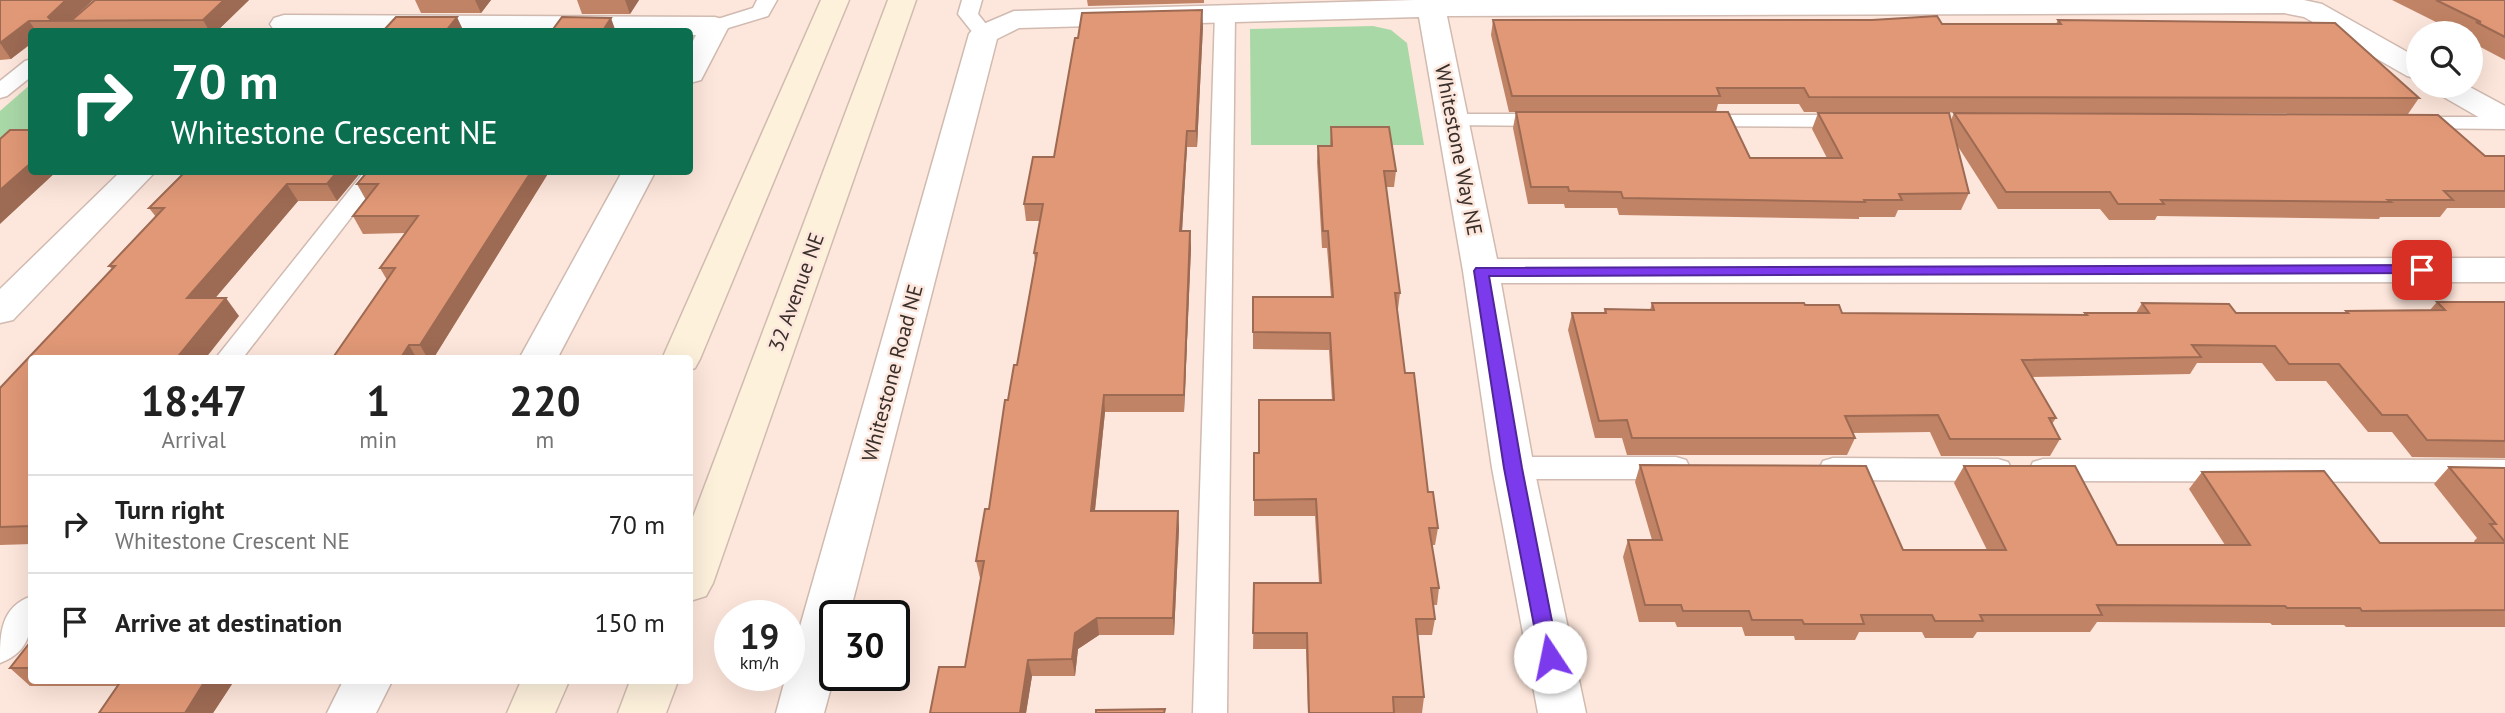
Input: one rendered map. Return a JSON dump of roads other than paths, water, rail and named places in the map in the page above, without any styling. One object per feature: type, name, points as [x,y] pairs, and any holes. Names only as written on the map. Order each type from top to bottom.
[{"type":"main road","points":[[683,355],[835,0]]},
{"type":"main road","name":"32 Avenue NE","points":[[693,575],[902,0]]},
{"type":"main road","points":[[531,713],[544,684]]},
{"type":"main road","points":[[642,713],[653,684]]},
{"type":"street","points":[[280,28],[308,0]]},
{"type":"street","points":[[978,17],[1014,20],[1431,4],[2284,5],[2312,10],[2406,63]]},
{"type":"street","name":"Whitestone Way NE","points":[[1431,4],[1481,271],[1513,468],[1563,713]]},
{"type":"street","name":"Whitestone Road NE","points":[[800,713],[978,17]]},
{"type":"street","points":[[280,28],[715,26],[693,68]]},
{"type":"street","points":[[2466,98],[2505,121]]},
{"type":"street","points":[[0,311],[135,175]]},
{"type":"street","points":[[540,355],[636,175]]},
{"type":"street","points":[[1481,271],[2505,270]]},
{"type":"street","points":[[351,713],[366,684]]},
{"type":"lane","points":[[715,26],[761,12],[767,0]]},
{"type":"lane","points":[[1210,713],[1225,13]]},
{"type":"lane","points":[[0,92],[28,68]]},
{"type":"lane","points":[[1454,120],[1564,120]]},
{"type":"lane","points":[[1675,120],[1869,121]]},
{"type":"lane","points":[[2394,123],[2505,121]]},
{"type":"lane","points":[[231,355],[373,175]]},
{"type":"lane","points":[[1513,468],[1709,469]]},
{"type":"lane","points":[[1806,469],[2505,471]]},
{"type":"lane","points":[[0,649],[28,614]]}]
